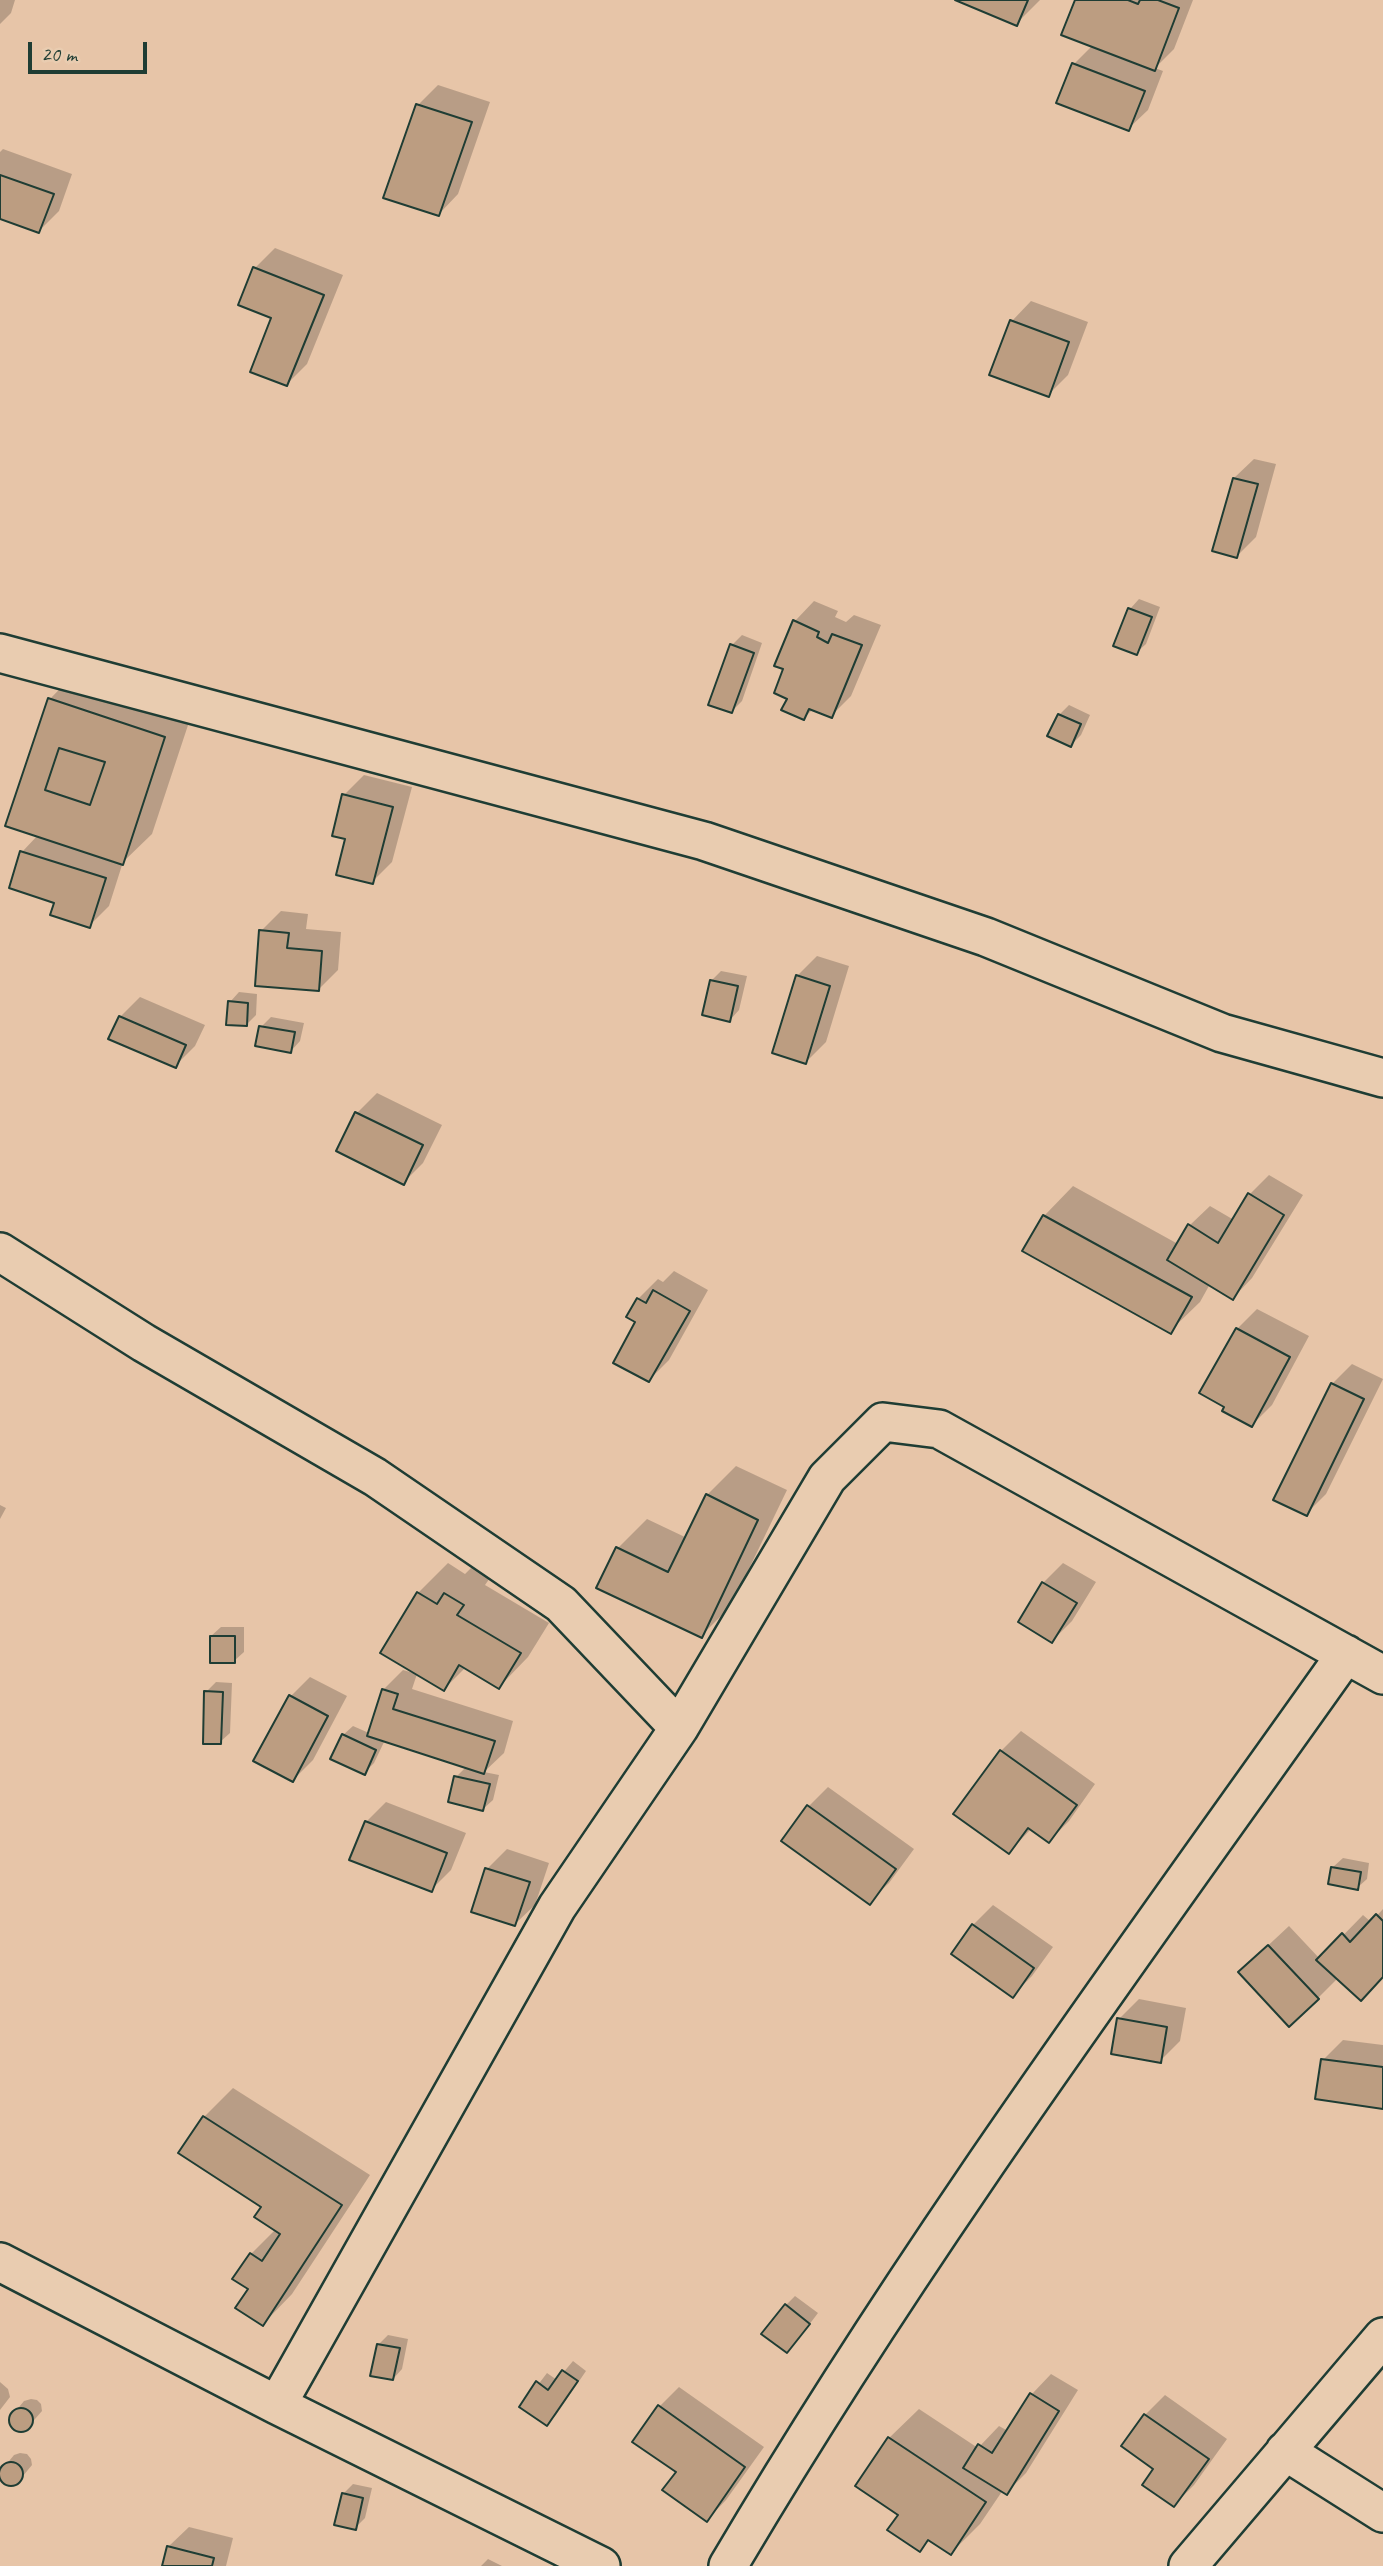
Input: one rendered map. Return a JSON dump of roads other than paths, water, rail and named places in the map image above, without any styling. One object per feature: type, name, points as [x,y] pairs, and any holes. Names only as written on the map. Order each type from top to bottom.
[{"type":"street","points":[[0,653],[704,841],[986,937],[1222,1033],[1383,1079]]},
{"type":"street","points":[[0,1252],[144,1343],[375,1477],[561,1604],[679,1728]]},
{"type":"street","points":[[277,2405],[557,1907],[679,1728],[827,1478],[883,1422],[939,1429],[1383,1675]]},
{"type":"street","points":[[728,2566],[796,2449],[981,2173],[1110,1984],[1346,1654]]},
{"type":"street","points":[[0,2262],[277,2405],[601,2566]]},
{"type":"street","points":[[1188,2566],[1383,2337]]},
{"type":"street","points":[[1285,2452],[1383,2513]]}]
